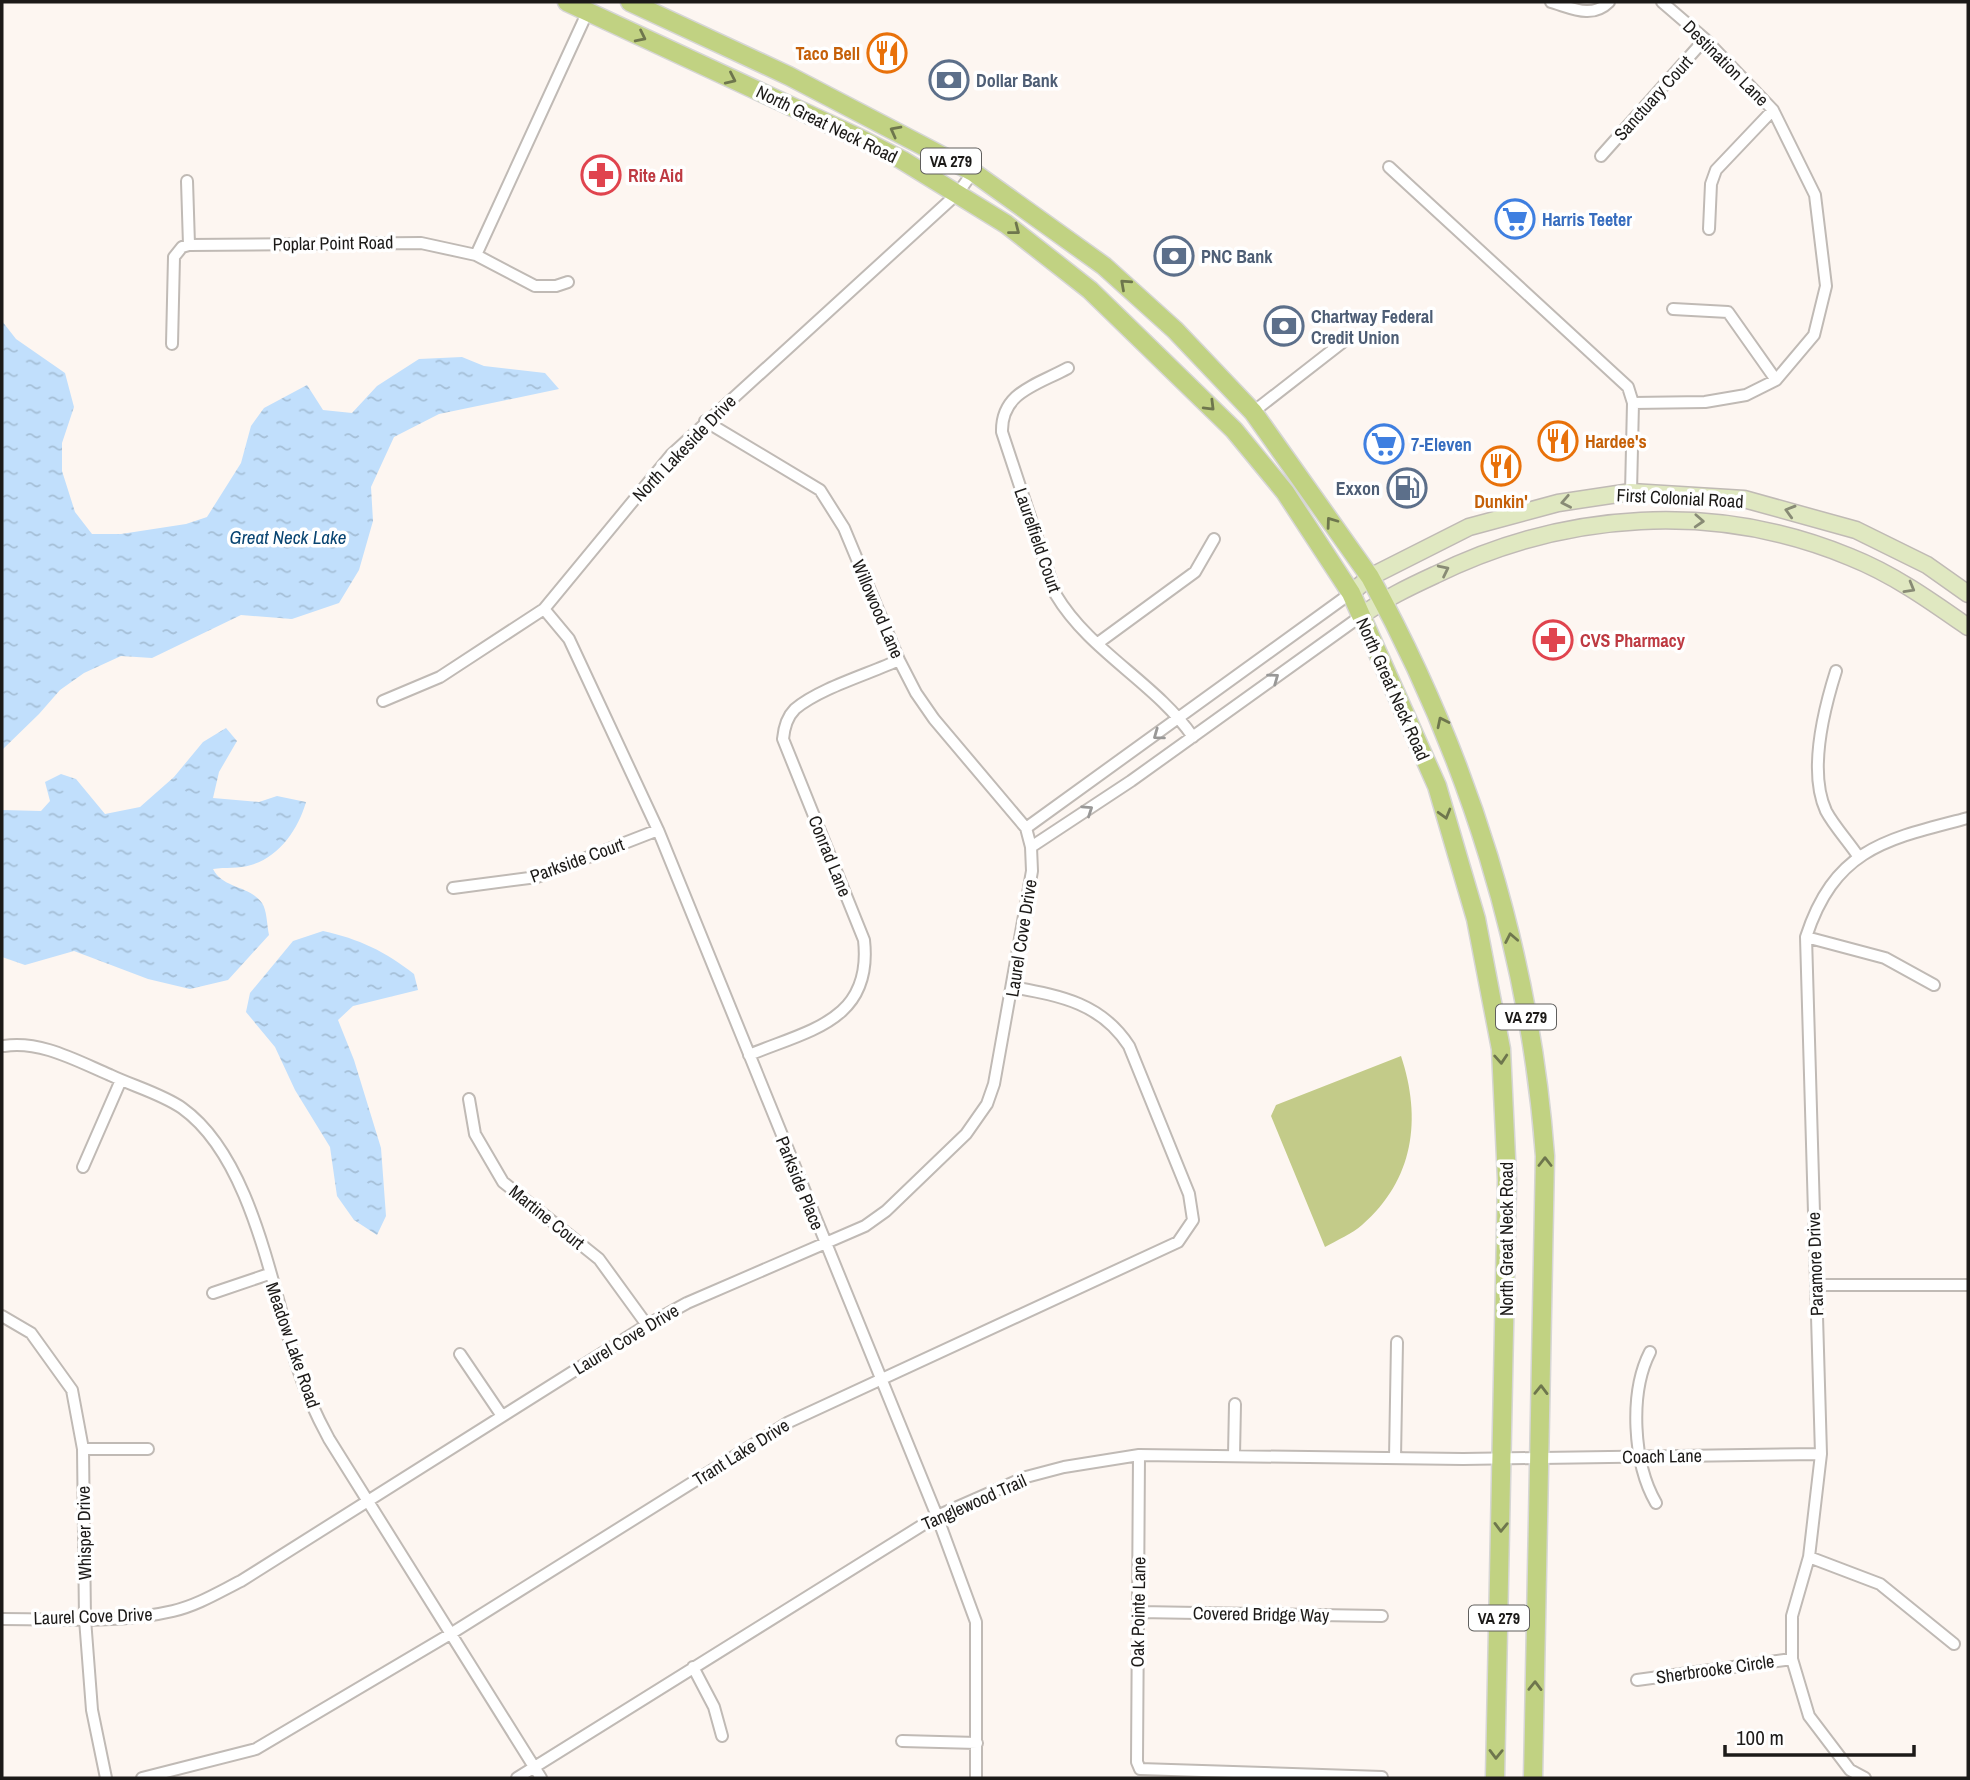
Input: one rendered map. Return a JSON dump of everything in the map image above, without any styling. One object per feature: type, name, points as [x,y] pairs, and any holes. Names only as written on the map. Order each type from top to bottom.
[{"type":"main road","name":"North Great Neck Road","points":[[567,2],[590,6],[857,137],[958,193],[1006,224],[1090,290],[1234,430],[1285,492],[1351,593],[1437,786],[1476,919],[1501,1049],[1507,1180],[1496,1778]]},
{"type":"main road","name":"North Great Neck Road","points":[[630,2],[789,76],[973,172],[1104,266],[1175,330],[1253,412],[1370,577],[1383,600],[1447,733],[1468,789],[1503,902],[1540,1089],[1545,1156],[1533,1778]]},
{"type":"main road","name":"First Colonial Road","points":[[1351,593],[1370,577],[1469,527],[1558,503],[1631,492],[1744,499],[1856,530],[1927,565],[1968,594]]},
{"type":"main road","name":"First Colonial Road","points":[[1361,616],[1383,600],[1467,559],[1534,535],[1631,520],[1706,521],[1773,532],[1849,556],[1928,599],[1968,627]]},
{"type":"street","points":[[1551,2],[1588,12],[1601,10],[1609,2]]},
{"type":"street","name":"Destination Lane","points":[[1633,403],[1705,402],[1746,395],[1776,380],[1814,335],[1826,286],[1815,195],[1773,110],[1705,40],[1662,2]]},
{"type":"street","points":[[476,255],[590,6]]},
{"type":"street","name":"Sanctuary Court","points":[[1601,156],[1705,40]]},
{"type":"street","points":[[1709,229],[1711,184],[1716,170],[1773,110]]},
{"type":"street","points":[[1389,167],[1628,387],[1633,403],[1631,492]]},
{"type":"street","name":"North Lakeside Drive","points":[[383,701],[440,677],[544,609],[644,485],[705,421],[958,193],[973,172]]},
{"type":"street","points":[[172,344],[174,257],[182,247],[189,245],[187,181]]},
{"type":"street","name":"Poplar Point Road","points":[[189,245],[405,242],[448,247],[476,255],[535,286],[556,286],[568,282]]},
{"type":"street","points":[[1673,309],[1728,312],[1776,380]]},
{"type":"street","points":[[1253,412],[1348,338]]},
{"type":"street","name":"Laurelfield Court","points":[[1068,368],[1016,396],[1006,405],[1002,417],[1002,432],[1056,595],[1065,610],[1181,719],[1193,737]]},
{"type":"street","points":[[1705,388],[1705,402]]},
{"type":"street","name":"Willowood Lane","points":[[705,421],[820,490],[844,528],[899,660],[934,719],[1026,828]]},
{"type":"street","points":[[1098,643],[1195,572],[1214,539]]},
{"type":"street","points":[[1026,828],[1181,719],[1351,593]]},
{"type":"street","name":"Parkside Place","points":[[544,609],[569,639],[658,830],[937,1516],[976,1622],[976,1778]]},
{"type":"street","points":[[1031,847],[1193,737],[1361,616]]},
{"type":"street","name":"Conrad Lane","points":[[749,1055],[842,1014],[863,980],[866,961],[864,940],[783,738],[785,726],[793,711],[808,701],[899,660]]},
{"type":"street","points":[[1836,671],[1824,711],[1818,783],[1826,811],[1858,856]]},
{"type":"street","name":"Paramore Drive","points":[[1864,1778],[1846,1774],[1809,1716],[1792,1658],[1792,1616],[1809,1557],[1821,1454],[1806,937],[1814,913],[1829,886],[1858,856],[1894,837],[1968,818]]},
{"type":"street","name":"Laurel Cove Drive","points":[[2,1619],[85,1619],[149,1615],[207,1599],[647,1325],[687,1303],[848,1236],[886,1212],[943,1158],[979,1118],[994,1084],[1032,871],[1031,847],[1026,828]]},
{"type":"street","name":"Parkside Court","points":[[453,888],[537,877],[658,830]]},
{"type":"street","points":[[1806,937],[1885,958],[1934,985]]},
{"type":"street","name":"Trant Lake Drive","points":[[142,1778],[256,1749],[452,1633],[789,1422],[881,1377],[1178,1242],[1193,1220],[1189,1194],[1133,1057],[1120,1032],[1096,1010],[1058,995],[1013,987]]},
{"type":"street","name":"Meadow Lake Road","points":[[4,1046],[40,1047],[121,1080],[180,1107],[215,1139],[239,1179],[297,1367],[313,1409],[541,1778]]},
{"type":"street","points":[[83,1167],[121,1080]]},
{"type":"street","name":"Martine Court","points":[[469,1099],[475,1134],[503,1182],[600,1259],[647,1325]]},
{"type":"street","points":[[213,1293],[269,1274]]},
{"type":"street","points":[[1816,1285],[1968,1284]]},
{"type":"street","name":"Whisper Drive","points":[[2,1317],[31,1333],[72,1390],[83,1449],[85,1619],[92,1710],[106,1778]]},
{"type":"street","points":[[1395,1458],[1396,1342]]},
{"type":"street","points":[[1650,1352],[1637,1384],[1640,1456],[1646,1485],[1656,1503]]},
{"type":"street","points":[[460,1354],[502,1416]]},
{"type":"street","points":[[1234,1455],[1235,1404]]},
{"type":"street","points":[[83,1449],[148,1449]]},
{"type":"street","name":"Coach Lane","points":[[1503,1459],[1821,1454]]},
{"type":"street","name":"Tanglewood Trail","points":[[517,1778],[937,1516],[1026,1477],[1065,1467],[1139,1455],[1503,1459]]},
{"type":"street","name":"Oak Pointe Lane","points":[[1139,1455],[1137,1762],[1140,1769],[1382,1777]]},
{"type":"street","points":[[1809,1557],[1880,1584],[1954,1644]]},
{"type":"street","name":"Covered Bridge Way","points":[[1139,1612],[1382,1616]]},
{"type":"street","name":"Sherbrooke Circle","points":[[1637,1680],[1792,1658]]},
{"type":"street","points":[[694,1667],[714,1707],[722,1736]]},
{"type":"street","points":[[902,1741],[977,1743]]},
{"type":"green space","points":[[1401,1056],[1411,1103],[1412,1125],[1403,1168],[1379,1207],[1358,1228],[1325,1247],[1271,1116],[1276,1105]]},
{"type":"water","name":"Great Neck Lake","points":[[2,321],[16,339],[65,373],[74,407],[62,443],[62,471],[75,512],[92,534],[121,534],[186,524],[207,517],[241,463],[251,426],[264,408],[307,385],[323,410],[352,413],[377,386],[419,359],[462,357],[484,366],[545,373],[559,389],[439,414],[394,437],[371,487],[373,521],[359,570],[339,603],[292,619],[241,615],[152,658],[121,656],[84,673],[60,690],[2,750]]},
{"type":"water","points":[[226,728],[237,741],[219,772],[213,798],[259,802],[277,796],[306,802],[298,823],[286,841],[270,856],[246,866],[213,869],[229,884],[257,897],[264,906],[269,935],[228,980],[190,989],[148,979],[74,951],[25,965],[2,957],[2,810],[41,811],[50,801],[45,782],[61,774],[76,779],[105,814],[140,807],[174,777],[203,742]]},
{"type":"water","points":[[323,931],[382,952],[414,974],[418,990],[353,1006],[338,1020],[354,1060],[381,1148],[386,1216],[377,1235],[354,1220],[337,1196],[330,1147],[295,1090],[275,1047],[246,1012],[250,993],[293,941]]},
{"type":"place","name":"Taco Bell","points":[[887,53]]},
{"type":"place","name":"Dollar Bank","points":[[949,80]]},
{"type":"place","name":"Rite Aid","points":[[601,175]]},
{"type":"place","name":"Harris Teeter","points":[[1515,219]]},
{"type":"place","name":"PNC Bank","points":[[1174,256]]},
{"type":"place","name":"Chartway Federal Credit Union","points":[[1284,326]]},
{"type":"place","name":"Hardee's","points":[[1558,441]]},
{"type":"place","name":"7-Eleven","points":[[1384,444]]},
{"type":"place","name":"Dunkin'","points":[[1501,466]]},
{"type":"place","name":"Exxon","points":[[1407,488]]},
{"type":"place","name":"CVS Pharmacy","points":[[1553,640]]}]
